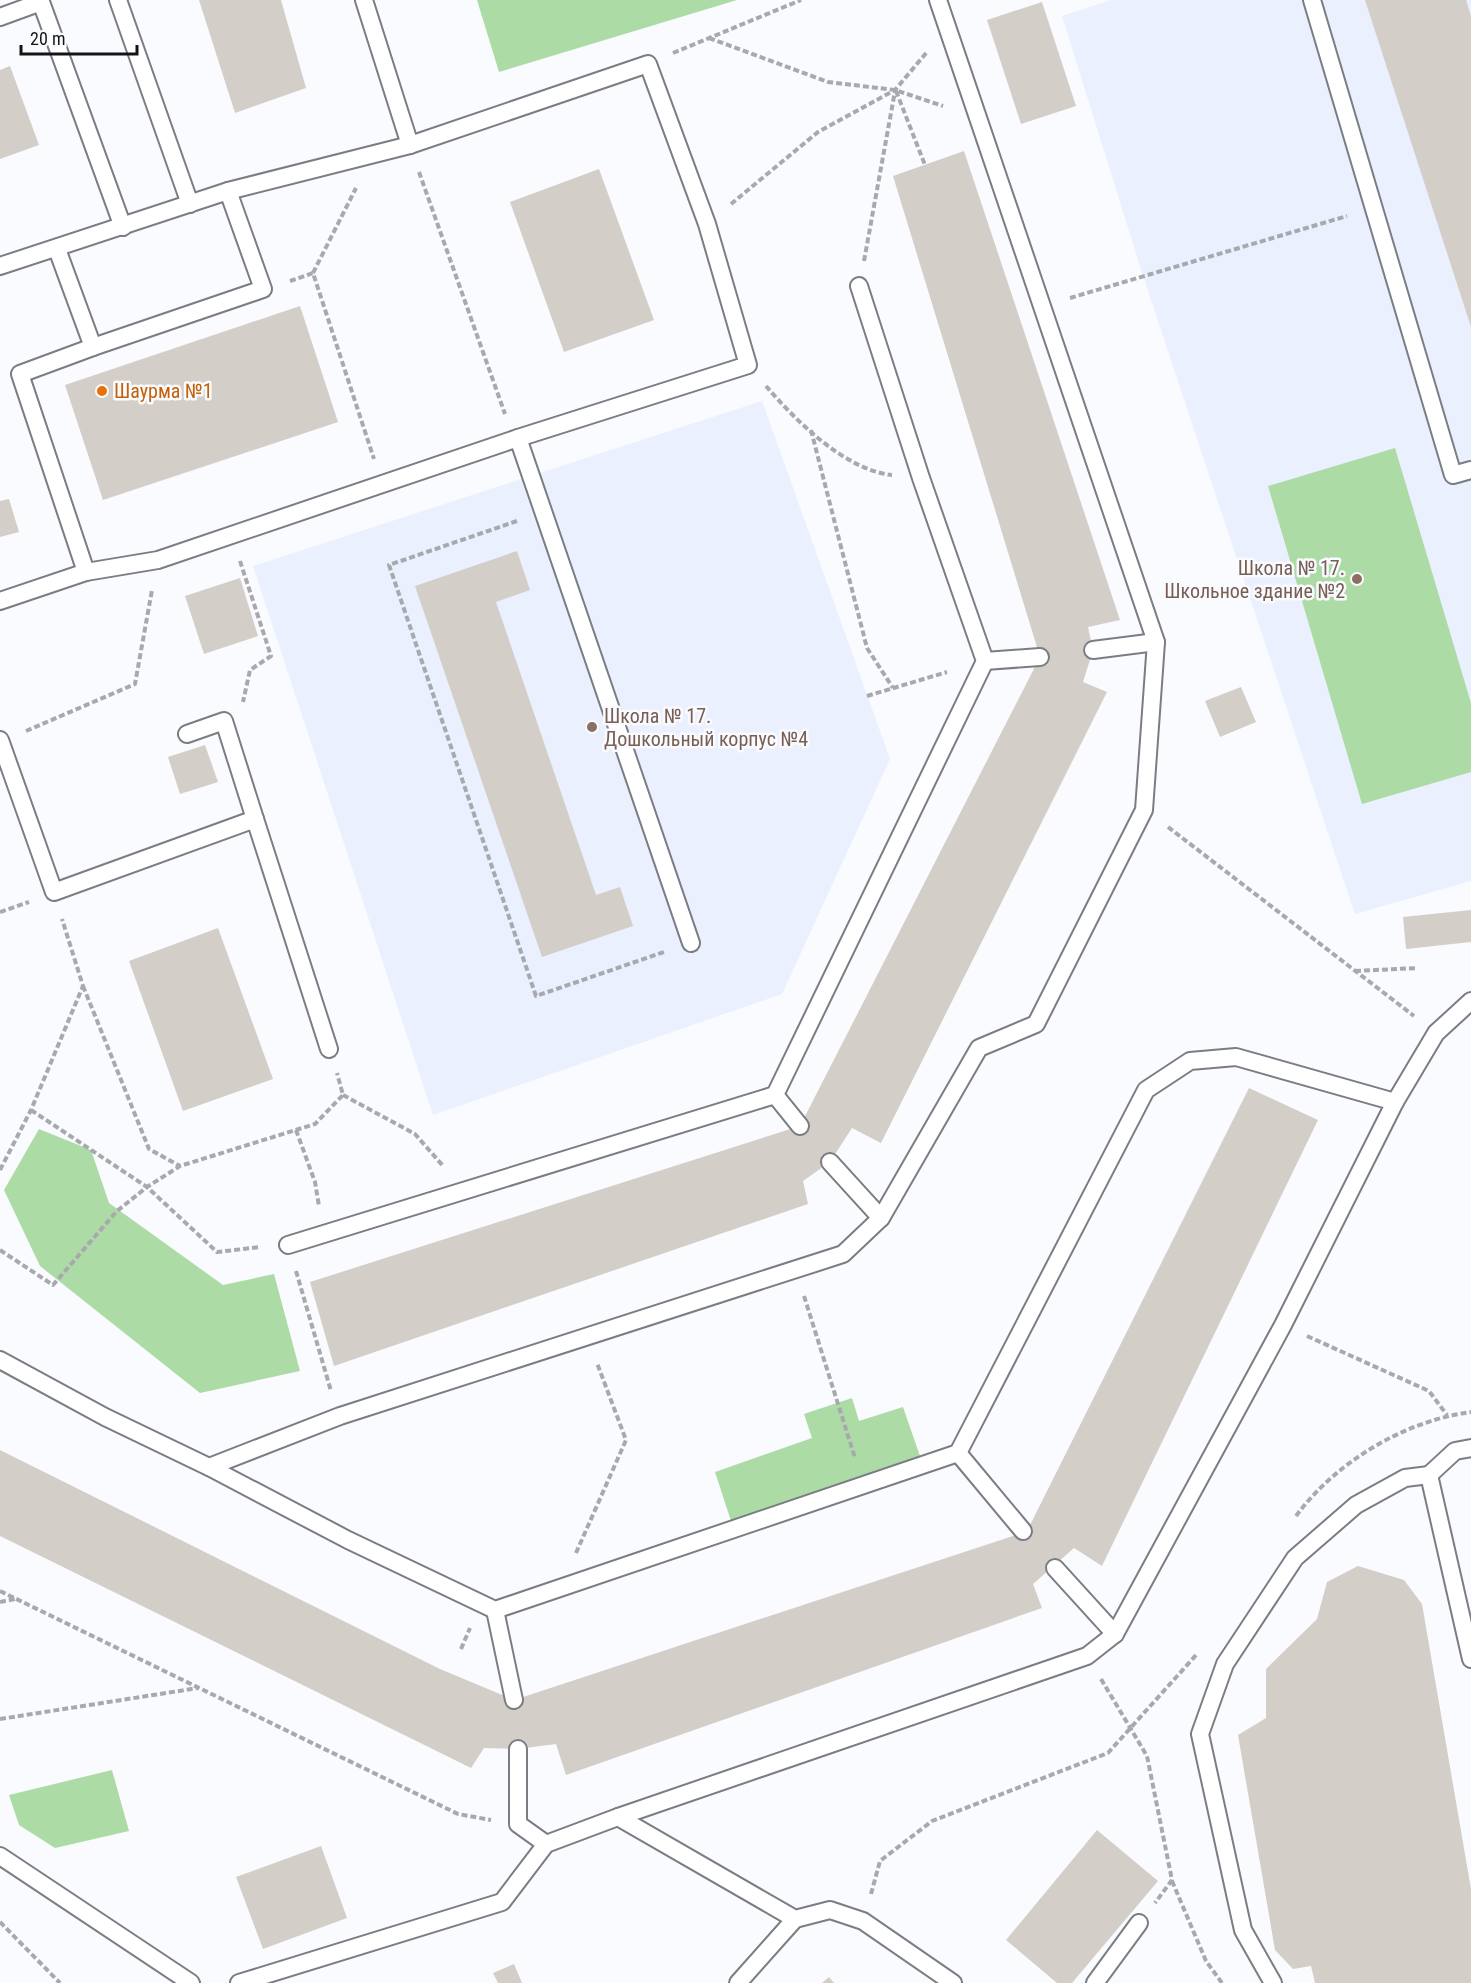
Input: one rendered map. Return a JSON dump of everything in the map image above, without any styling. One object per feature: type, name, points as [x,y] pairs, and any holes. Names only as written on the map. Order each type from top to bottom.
[{"type":"lane","points":[[118,0],[190,204]]},
{"type":"lane","points":[[364,0],[410,145]]},
{"type":"lane","points":[[209,1467],[340,1416],[843,1254],[881,1218],[979,1048],[1036,1024],[1144,810],[1156,642],[938,0]]},
{"type":"lane","points":[[1312,0],[1453,475],[1471,470]]},
{"type":"lane","points":[[0,17],[41,2],[123,227]]},
{"type":"lane","points":[[0,266],[228,191],[410,145],[648,64],[707,224],[748,365],[516,439],[158,560],[86,572],[0,601]]},
{"type":"lane","points":[[86,572],[20,374],[263,289],[228,191]]},
{"type":"lane","points":[[57,249],[93,347]]},
{"type":"lane","points":[[288,1245],[775,1095],[985,661],[921,478],[860,286]]},
{"type":"lane","points":[[516,439],[544,512],[691,943]]},
{"type":"lane","points":[[1093,650],[1156,642]]},
{"type":"lane","points":[[985,661],[1040,657]]},
{"type":"lane","points":[[187,734],[224,721],[329,1049]]},
{"type":"lane","points":[[0,741],[54,892],[255,819]]},
{"type":"lane","points":[[239,1983],[502,1902],[546,1844],[618,1817],[1087,1656],[1115,1634],[1283,1325],[1395,1102],[1436,1033],[1471,1001]]},
{"type":"lane","points":[[0,1360],[105,1417],[209,1467],[348,1540],[495,1610],[958,1453],[1146,1090],[1190,1061],[1236,1057],[1395,1102]]},
{"type":"lane","points":[[775,1095],[800,1125]]},
{"type":"lane","points":[[830,1162],[881,1218]]},
{"type":"lane","points":[[1273,1983],[1243,1930],[1200,1734],[1225,1664],[1295,1558],[1356,1505],[1405,1478],[1430,1475],[1455,1451],[1471,1448]]},
{"type":"lane","points":[[958,1453],[1023,1531]]},
{"type":"lane","points":[[1430,1475],[1471,1659]]},
{"type":"lane","points":[[1054,1568],[1115,1634]]},
{"type":"lane","points":[[495,1610],[514,1700]]},
{"type":"lane","points":[[518,1749],[518,1824],[546,1844]]},
{"type":"lane","points":[[618,1817],[795,1919]]},
{"type":"lane","points":[[0,1856],[191,1983]]},
{"type":"lane","points":[[738,1983],[795,1919],[830,1910],[863,1921],[953,1983]]},
{"type":"lane","points":[[1095,1983],[1139,1923]]},
{"type":"path","points":[[648,64],[801,0]]},
{"type":"path","points":[[707,224],[818,132],[895,90],[947,29]]},
{"type":"path","points":[[709,38],[828,82],[895,90],[978,117]]},
{"type":"path","points":[[895,90],[925,165]]},
{"type":"path","points":[[860,286],[895,90]]},
{"type":"path","points":[[410,145],[516,439]]},
{"type":"path","points":[[373,155],[313,273],[382,484]]},
{"type":"path","points":[[1042,306],[1374,208]]},
{"type":"path","points":[[263,289],[313,273]]},
{"type":"path","points":[[788,412],[844,457],[875,473],[921,478]]},
{"type":"path","points":[[811,430],[867,648],[893,688]]},
{"type":"path","points":[[544,512],[389,565],[396,587],[537,996],[691,943]]},
{"type":"path","points":[[232,535],[271,656],[250,670],[243,705]]},
{"type":"path","points":[[0,741],[135,684],[158,560]]},
{"type":"path","points":[[867,696],[985,661]]},
{"type":"path","points":[[1144,810],[1436,1033]]},
{"type":"path","points":[[54,892],[83,986],[148,1149],[180,1166]]},
{"type":"path","points":[[1355,971],[1418,968]]},
{"type":"path","points":[[0,1170],[31,1110],[83,986]]},
{"type":"path","points":[[329,1049],[343,1095],[415,1134],[465,1190]]},
{"type":"path","points":[[0,1250],[53,1285],[117,1211],[147,1187],[180,1166],[315,1124],[343,1095]]},
{"type":"path","points":[[31,1110],[147,1187],[217,1252],[288,1245],[322,1365]]},
{"type":"path","points":[[297,1130],[315,1182]]},
{"type":"path","points":[[795,1270],[864,1485]]},
{"type":"path","points":[[1283,1325],[1429,1391],[1447,1415]]},
{"type":"path","points":[[561,1588],[626,1440],[588,1336]]},
{"type":"path","points":[[1291,1524],[1311,1496],[1375,1444],[1447,1415],[1471,1412]]},
{"type":"path","points":[[0,1591],[458,1814],[518,1824]]},
{"type":"path","points":[[0,1602],[16,1599]]},
{"type":"path","points":[[863,1921],[880,1862],[932,1821],[1108,1753],[1204,1644]]},
{"type":"path","points":[[1087,1656],[1148,1756],[1172,1880],[1206,1961],[1222,1983]]},
{"type":"path","points":[[0,1719],[199,1688]]},
{"type":"path","points":[[1139,1923],[1172,1880]]},
{"type":"path","points":[[0,1922],[60,1983]]},
{"type":"shaded area","name":"Школа № 17. Школьное здание №2","points":[[1111,0],[1471,0],[1471,881],[1355,914],[1143,276],[1062,16]]},
{"type":"shaded area","name":"Школа № 17. Дошкольный корпус №4","points":[[762,401],[890,759],[782,994],[433,1115],[253,566]]},
{"type":"green space","points":[[477,0],[737,0],[499,72]]},
{"type":"green space","points":[[1395,448],[1471,703],[1471,772],[1362,804],[1268,486]]},
{"type":"green space","points":[[39,1129],[91,1150],[109,1203],[223,1285],[274,1274],[300,1371],[200,1393],[40,1266],[4,1190]]},
{"type":"green space","points":[[852,1398],[859,1421],[903,1407],[920,1456],[731,1521],[715,1472],[812,1438],[804,1414]]},
{"type":"green space","points":[[112,1770],[129,1831],[55,1848],[19,1825],[9,1795]]},
{"type":"building","points":[[199,0],[281,0],[306,88],[235,113]]},
{"type":"building","points":[[1365,0],[1466,0],[1471,16],[1471,327]]},
{"type":"building","points":[[1042,2],[1076,106],[1021,124],[987,20]]},
{"type":"building","points":[[10,66],[39,145],[0,159],[0,70]]},
{"type":"building","points":[[964,151],[1120,620],[1088,627],[1093,650],[1083,682],[1107,692],[881,1143],[852,1128],[830,1162],[803,1181],[808,1204],[334,1366],[310,1282],[800,1126],[1040,657],[893,176]]},
{"type":"building","points":[[599,169],[654,320],[564,352],[510,202]]},
{"type":"building","points":[[300,306],[338,422],[103,500],[65,385]]},
{"type":"building","points":[[9,499],[19,532],[0,537],[0,501]]},
{"type":"building","points":[[517,551],[530,590],[496,602],[596,895],[620,887],[633,926],[542,957],[415,586]]},
{"type":"building","points":[[240,578],[258,636],[204,654],[185,596]]},
{"type":"building","points":[[1241,687],[1256,722],[1220,737],[1205,701]]},
{"type":"building","points":[[205,745],[218,782],[180,794],[168,757]]},
{"type":"building","points":[[1471,910],[1471,942],[1406,949],[1403,917]]},
{"type":"building","points":[[218,928],[273,1079],[183,1111],[129,961]]},
{"type":"building","points":[[1249,1088],[1318,1120],[1102,1566],[1074,1548],[1033,1584],[1042,1608],[566,1775],[556,1744],[518,1749],[484,1748],[471,1768],[0,1536],[0,1450],[440,1669],[514,1700],[1016,1535],[1030,1525]]},
{"type":"building","points":[[1358,1566],[1404,1580],[1422,1604],[1471,1889],[1471,1983],[1315,1983],[1311,1966],[1293,1969],[1275,1950],[1238,1735],[1266,1718],[1266,1669],[1317,1619],[1327,1582]]},
{"type":"building","points":[[1097,1830],[1158,1881],[1072,1983],[1057,1983],[1006,1940]]},
{"type":"building","points":[[321,1846],[347,1918],[263,1949],[236,1877]]},
{"type":"building","points":[[514,1964],[522,1983],[498,1983],[493,1973]]},
{"type":"building","points":[[829,1977],[834,1983],[822,1983]]},
{"type":"place","name":"Шаурма №1","points":[[102,391]]},
{"type":"place","name":"Школа № 17. Школьное здание №2","points":[[1357,579]]},
{"type":"place","name":"Школа № 17. Дошкольный корпус №4","points":[[592,727]]}]
